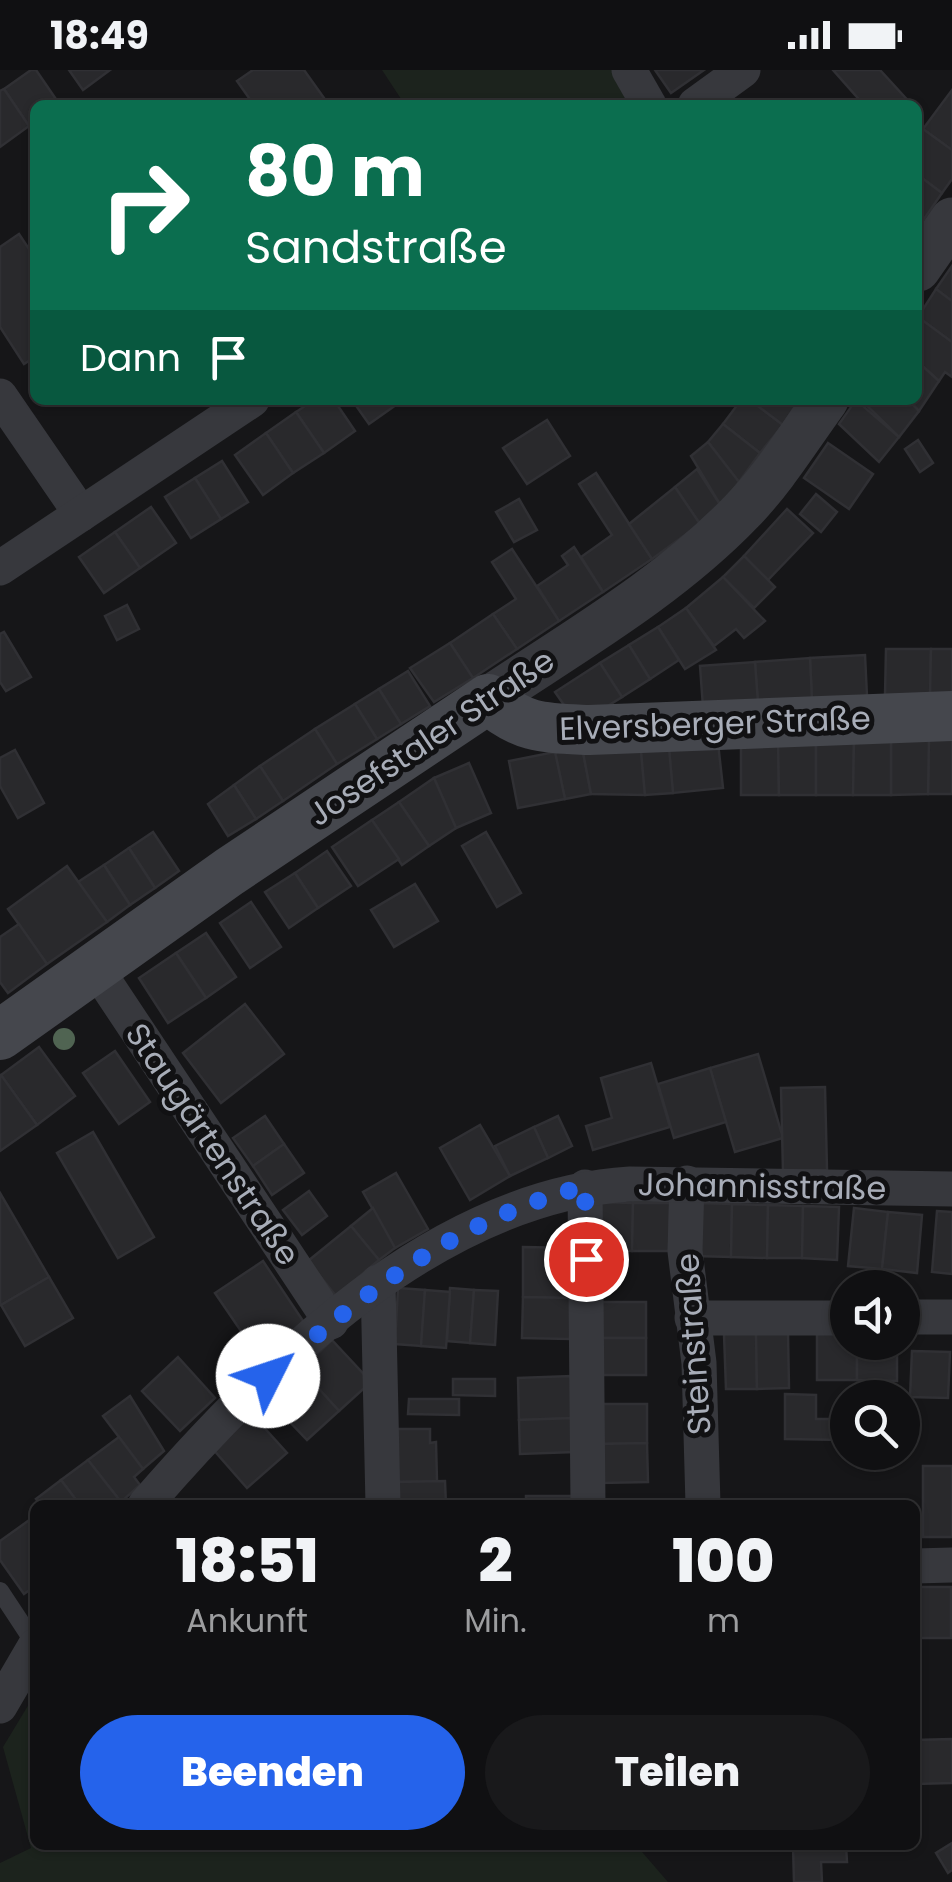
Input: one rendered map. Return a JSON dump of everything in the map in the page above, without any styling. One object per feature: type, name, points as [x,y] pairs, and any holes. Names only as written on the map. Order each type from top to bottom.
[{"type":"main road","name":"Elversberger Straße","points":[[488,699],[512,720],[538,728],[588,730],[952,716]]},
{"type":"main road","name":"Josefstaler Straße","points":[[0,1036],[488,699]]},
{"type":"street","points":[[629,70],[646,100]]},
{"type":"street","points":[[703,100],[744,70]]},
{"type":"street","points":[[922,263],[952,220]]},
{"type":"street","points":[[0,396],[81,514]]},
{"type":"street","points":[[0,568],[244,405]]},
{"type":"street","name":"Josefstaler Straße","points":[[488,699],[620,612],[705,547],[745,509],[822,405]]},
{"type":"street","name":"Staugärtenstraße","points":[[95,967],[331,1322]]},
{"type":"street","name":"Johannisstraße","points":[[149,1500],[192,1451],[378,1282],[468,1230],[512,1210],[585,1186],[688,1183],[952,1189]]},
{"type":"street","name":"Steinstraße","points":[[688,1183],[685,1251],[699,1362],[703,1500]]},
{"type":"street","points":[[585,1186],[588,1500]]},
{"type":"street","points":[[378,1282],[384,1500]]},
{"type":"street","points":[[920,1317],[952,1317]]},
{"type":"street","points":[[692,1318],[830,1318]]},
{"type":"street","points":[[920,1566],[952,1565]]},
{"type":"street","points":[[0,1706],[30,1654]]},
{"type":"lane","points":[[0,1591],[30,1637]]},
{"type":"shaded area","points":[[382,70],[624,70],[642,100],[402,100]]},
{"type":"shaded area","points":[[30,1702],[30,1844],[3,1747]]},
{"type":"shaded area","points":[[30,1848],[640,1850],[668,1882],[0,1882],[0,1863]]},
{"type":"building","points":[[36,70],[57,100],[30,100],[29,126],[4,89]]},
{"type":"building","points":[[69,70],[110,70],[83,90]]},
{"type":"building","points":[[253,70],[304,70],[325,100],[250,100],[237,81]]},
{"type":"building","points":[[655,70],[704,70],[671,93]]},
{"type":"building","points":[[833,70],[880,70],[907,100],[860,100]]},
{"type":"building","points":[[4,89],[29,126],[0,147],[0,91]]},
{"type":"building","points":[[952,90],[952,150],[923,129]]},
{"type":"building","points":[[922,131],[952,150],[952,179],[942,193],[922,178]]},
{"type":"building","points":[[922,178],[942,193],[922,222]]},
{"type":"building","points":[[19,234],[30,250],[30,360],[24,364],[0,327],[0,247]]},
{"type":"building","points":[[952,266],[952,301],[936,289]]},
{"type":"building","points":[[936,289],[952,301],[952,342],[922,320],[922,311]]},
{"type":"building","points":[[922,320],[952,342],[952,377],[945,372],[939,381],[922,366]]},
{"type":"building","points":[[922,366],[939,381],[919,411],[913,405],[922,405]]},
{"type":"building","points":[[306,405],[337,405],[355,431],[324,453],[296,412]]},
{"type":"building","points":[[356,405],[396,405],[369,424]]},
{"type":"building","points":[[737,405],[757,405],[783,425],[760,453],[723,424]]},
{"type":"building","points":[[757,405],[796,405],[783,425]]},
{"type":"building","points":[[852,405],[862,405],[899,437],[879,462],[839,424]]},
{"type":"building","points":[[866,405],[913,405],[919,411],[899,437]]},
{"type":"building","points":[[296,412],[324,453],[293,473],[266,433]]},
{"type":"building","points":[[547,420],[570,456],[527,484],[503,448]]},
{"type":"building","points":[[723,424],[760,453],[739,482],[708,442]]},
{"type":"building","points":[[266,433],[293,473],[263,495],[235,455]]},
{"type":"building","points":[[918,440],[933,463],[920,472],[905,449]]},
{"type":"building","points":[[708,442],[739,482],[721,506],[691,456]]},
{"type":"building","points":[[828,443],[873,474],[849,509],[804,478]]},
{"type":"building","points":[[222,461],[248,502],[221,519],[195,478]]},
{"type":"building","points":[[697,469],[721,506],[700,524],[675,487]]},
{"type":"building","points":[[596,473],[652,559],[603,592],[581,557],[612,535],[579,484]]},
{"type":"building","points":[[195,478],[221,519],[191,538],[165,497]]},
{"type":"building","points":[[675,487],[700,524],[652,559],[629,524]]},
{"type":"building","points":[[816,494],[837,512],[821,532],[800,514]]},
{"type":"building","points":[[519,499],[537,530],[514,542],[496,512]]},
{"type":"building","points":[[151,507],[176,543],[140,568],[115,532]]},
{"type":"building","points":[[787,509],[813,533],[768,580],[744,556]]},
{"type":"building","points":[[115,532],[140,568],[104,593],[79,557]]},
{"type":"building","points":[[574,547],[603,592],[559,621],[537,586],[568,565],[562,556]]},
{"type":"building","points":[[512,549],[559,621],[517,649],[493,614],[516,599],[492,562]]},
{"type":"building","points":[[744,556],[775,587],[754,608],[723,577]]},
{"type":"building","points":[[723,577],[765,621],[744,638],[736,629],[714,646],[686,608]]},
{"type":"building","points":[[127,605],[139,629],[117,640],[105,616]]},
{"type":"building","points":[[686,608],[716,650],[685,669],[658,627]]},
{"type":"building","points":[[493,614],[517,649],[473,678],[450,643]]},
{"type":"building","points":[[658,627],[679,660],[650,679],[629,645]]},
{"type":"building","points":[[4,632],[31,677],[6,691],[0,682],[0,634]]},
{"type":"building","points":[[450,643],[473,678],[434,702],[410,668]]},
{"type":"building","points":[[629,645],[650,679],[622,697],[600,663]]},
{"type":"building","points":[[886,649],[931,649],[930,696],[885,696]]},
{"type":"building","points":[[931,649],[952,649],[952,696],[930,696]]},
{"type":"building","points":[[865,655],[867,696],[812,700],[810,658]]},
{"type":"building","points":[[810,658],[812,700],[758,703],[755,662]]},
{"type":"building","points":[[755,662],[758,703],[703,707],[700,666]]},
{"type":"building","points":[[600,663],[622,697],[593,715],[571,715],[555,692]]},
{"type":"building","points":[[408,671],[430,706],[401,724],[379,689]]},
{"type":"building","points":[[379,689],[401,724],[377,739],[355,704]]},
{"type":"building","points":[[355,704],[377,739],[337,764],[315,729]]},
{"type":"building","points":[[315,729],[337,764],[283,801],[260,766]]},
{"type":"building","points":[[929,739],[952,740],[952,794],[928,794]]},
{"type":"building","points":[[929,739],[928,794],[891,795],[891,740]]},
{"type":"building","points":[[741,740],[778,740],[779,795],[741,795]]},
{"type":"building","points":[[778,740],[816,740],[816,795],[779,795]]},
{"type":"building","points":[[816,740],[854,740],[853,795],[816,795]]},
{"type":"building","points":[[854,740],[891,740],[891,795],[853,795]]},
{"type":"building","points":[[718,743],[723,788],[673,793],[669,748]]},
{"type":"building","points":[[582,747],[591,794],[565,799],[555,752]]},
{"type":"building","points":[[582,747],[641,751],[645,795],[591,794]]},
{"type":"building","points":[[669,748],[673,793],[645,795],[641,751]]},
{"type":"building","points":[[15,750],[44,803],[18,818],[0,786],[0,758]]},
{"type":"building","points":[[555,752],[565,799],[518,808],[509,761]]},
{"type":"building","points":[[469,763],[491,813],[456,828],[434,778]]},
{"type":"building","points":[[260,766],[283,801],[256,819],[234,785]]},
{"type":"building","points":[[434,778],[456,828],[429,846],[399,802]]},
{"type":"building","points":[[234,785],[256,819],[228,836],[208,804]]},
{"type":"building","points":[[399,802],[429,846],[402,865],[372,820]]},
{"type":"building","points":[[372,820],[399,859],[358,886],[332,847]]},
{"type":"building","points":[[153,832],[179,871],[155,888],[129,848]]},
{"type":"building","points":[[486,832],[521,893],[497,907],[462,846]]},
{"type":"building","points":[[129,848],[155,888],[130,905],[104,865]]},
{"type":"building","points":[[327,851],[351,886],[318,908],[295,873]]},
{"type":"building","points":[[104,865],[130,905],[107,922],[78,882]]},
{"type":"building","points":[[67,866],[107,922],[47,964],[8,909]]},
{"type":"building","points":[[295,873],[318,908],[289,928],[265,892]]},
{"type":"building","points":[[415,884],[438,921],[394,947],[371,910]]},
{"type":"building","points":[[251,902],[281,947],[250,968],[220,923]]},
{"type":"building","points":[[19,924],[47,964],[8,993],[0,982],[0,937]]},
{"type":"building","points":[[206,933],[236,977],[206,998],[176,953]]},
{"type":"building","points":[[176,953],[206,998],[168,1023],[139,978]]},
{"type":"building","points":[[245,1004],[284,1054],[221,1103],[183,1053]]},
{"type":"building","points":[[39,1047],[75,1096],[37,1125],[1,1075]]},
{"type":"building","points":[[115,1051],[150,1102],[119,1124],[83,1073]]},
{"type":"building","points":[[758,1054],[783,1138],[735,1152],[710,1068]]},
{"type":"building","points":[[651,1063],[670,1127],[593,1150],[586,1126],[612,1118],[601,1078]]},
{"type":"building","points":[[710,1068],[726,1122],[674,1138],[658,1084]]},
{"type":"building","points":[[0,1076],[37,1125],[0,1151]]},
{"type":"building","points":[[825,1087],[827,1170],[783,1171],[781,1088]]},
{"type":"building","points":[[265,1116],[284,1144],[253,1166],[233,1138]]},
{"type":"building","points":[[558,1116],[572,1146],[548,1158],[534,1127]]},
{"type":"building","points":[[480,1125],[510,1176],[470,1200],[440,1148]]},
{"type":"building","points":[[534,1127],[548,1158],[510,1176],[495,1146]]},
{"type":"building","points":[[93,1132],[154,1237],[118,1258],[57,1153]]},
{"type":"building","points":[[284,1144],[304,1173],[272,1195],[253,1166]]},
{"type":"building","points":[[396,1173],[428,1229],[395,1248],[363,1192]]},
{"type":"building","points":[[309,1191],[327,1216],[302,1235],[283,1210]]},
{"type":"building","points":[[0,1193],[49,1277],[1,1305],[0,1304]]},
{"type":"building","points":[[596,1202],[633,1203],[632,1251],[596,1250]]},
{"type":"building","points":[[633,1203],[670,1203],[669,1251],[632,1251]]},
{"type":"building","points":[[697,1203],[732,1204],[731,1257],[696,1256]]},
{"type":"building","points":[[732,1204],[768,1205],[767,1258],[731,1257]]},
{"type":"building","points":[[768,1205],[803,1206],[802,1258],[767,1258]]},
{"type":"building","points":[[803,1206],[839,1207],[837,1260],[802,1258]]},
{"type":"building","points":[[373,1208],[395,1248],[379,1260],[351,1226]]},
{"type":"building","points":[[854,1208],[888,1212],[882,1269],[848,1266]]},
{"type":"building","points":[[937,1211],[952,1212],[952,1274],[932,1272]]},
{"type":"building","points":[[888,1212],[922,1215],[917,1270],[882,1269]]},
{"type":"building","points":[[351,1226],[379,1260],[336,1296],[308,1261]]},
{"type":"building","points":[[523,1247],[572,1248],[571,1298],[523,1297]]},
{"type":"building","points":[[263,1261],[305,1324],[258,1356],[215,1293]]},
{"type":"building","points":[[49,1277],[73,1318],[25,1346],[1,1305]]},
{"type":"building","points":[[398,1288],[425,1290],[421,1346],[395,1344]]},
{"type":"building","points":[[450,1288],[474,1290],[470,1343],[447,1341]]},
{"type":"building","points":[[425,1290],[450,1292],[446,1348],[421,1346]]},
{"type":"building","points":[[474,1290],[498,1291],[495,1345],[470,1343]]},
{"type":"building","points":[[523,1297],[571,1298],[570,1339],[522,1338]]},
{"type":"building","points":[[598,1302],[646,1302],[646,1338],[598,1338]]},
{"type":"building","points":[[817,1331],[830,1331],[830,1360],[857,1360],[857,1380],[817,1380]]},
{"type":"building","points":[[756,1333],[757,1389],[726,1389],[724,1334]]},
{"type":"building","points":[[756,1333],[788,1333],[789,1388],[757,1389]]},
{"type":"building","points":[[598,1338],[646,1338],[646,1375],[598,1375]]},
{"type":"building","points":[[332,1340],[371,1382],[339,1411],[301,1369]]},
{"type":"building","points":[[920,1351],[950,1352],[948,1398],[920,1397],[920,1380],[911,1380],[912,1360],[920,1360]]},
{"type":"building","points":[[178,1357],[215,1398],[180,1431],[142,1391]]},
{"type":"building","points":[[857,1360],[897,1360],[897,1380],[857,1380]]},
{"type":"building","points":[[301,1369],[339,1411],[307,1440],[268,1399]]},
{"type":"building","points":[[571,1376],[573,1418],[519,1420],[518,1378]]},
{"type":"building","points":[[453,1379],[495,1379],[495,1396],[453,1395]]},
{"type":"building","points":[[785,1394],[816,1395],[816,1419],[830,1419],[830,1440],[785,1439]]},
{"type":"building","points":[[130,1396],[164,1451],[143,1469],[103,1416]]},
{"type":"building","points":[[409,1399],[459,1399],[459,1415],[408,1414]]},
{"type":"building","points":[[599,1404],[647,1404],[647,1443],[599,1444]]},
{"type":"building","points":[[251,1413],[287,1453],[247,1488],[212,1448]]},
{"type":"building","points":[[573,1418],[574,1452],[520,1454],[519,1420]]},
{"type":"building","points":[[396,1429],[430,1429],[430,1443],[436,1442],[437,1481],[397,1482]]},
{"type":"building","points":[[119,1437],[143,1469],[134,1477],[140,1485],[119,1500],[88,1460]]},
{"type":"building","points":[[647,1443],[648,1482],[600,1483],[599,1444]]},
{"type":"building","points":[[88,1460],[119,1500],[76,1500],[61,1480]]},
{"type":"building","points":[[923,1466],[952,1466],[952,1537],[923,1537]]},
{"type":"building","points":[[61,1480],[76,1500],[37,1500]]},
{"type":"building","points":[[445,1481],[446,1500],[398,1500],[397,1482]]},
{"type":"building","points":[[526,1496],[573,1496],[573,1500],[526,1500]]},
{"type":"building","points":[[30,1520],[30,1590],[24,1594],[0,1560],[0,1541]]},
{"type":"building","points":[[920,1587],[951,1587],[951,1638],[920,1638]]},
{"type":"building","points":[[952,1739],[952,1783],[920,1784],[920,1740]]},
{"type":"building","points":[[952,1843],[952,1870],[948,1873],[936,1853]]},
{"type":"building","points":[[793,1850],[846,1850],[847,1862],[821,1862],[822,1882],[794,1882]]},
{"type":"route","points":[[268,1376],[378,1282],[468,1230],[512,1210],[585,1186],[586,1259]]}]
